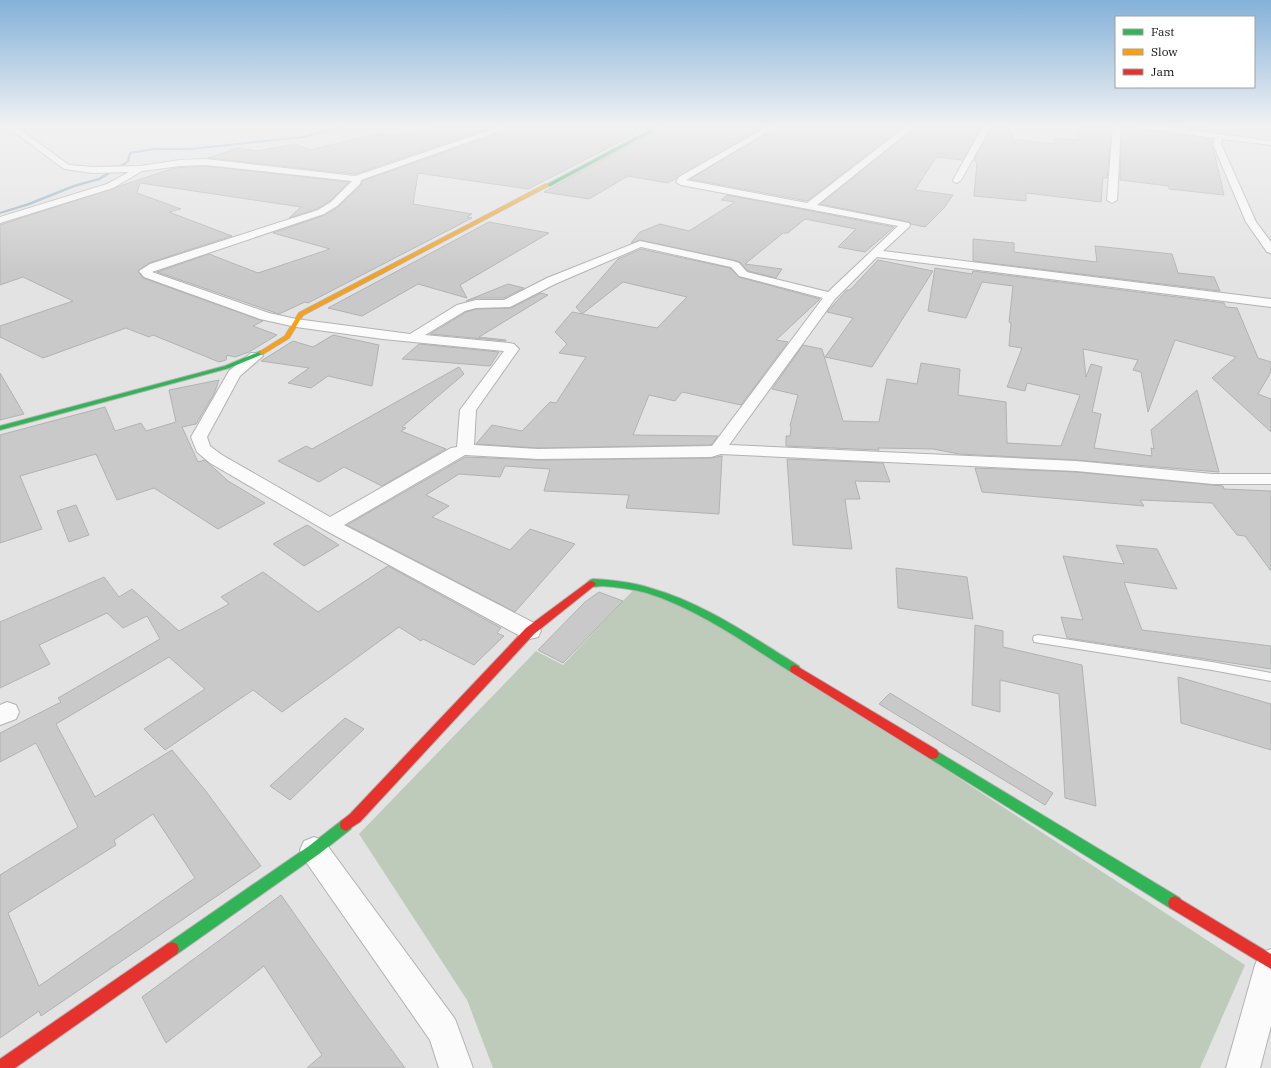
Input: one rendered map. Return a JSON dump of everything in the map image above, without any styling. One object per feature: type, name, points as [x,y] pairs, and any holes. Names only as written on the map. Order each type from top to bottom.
[{"type":"street","points":[[0,220],[110,186],[130,175]]},
{"type":"street","points":[[319,175],[356,179],[368,175]]},
{"type":"street","points":[[530,631],[330,525],[216,459],[203,448],[199,437],[234,374],[256,356],[287,337],[301,314],[567,175]]},
{"type":"street","points":[[686,175],[682,177],[681,182],[904,224],[904,226],[874,253],[831,296],[722,442],[719,449]]},
{"type":"street","points":[[809,206],[849,175]]},
{"type":"street","points":[[957,180],[960,175]]},
{"type":"street","points":[[1112,200],[1114,175]]},
{"type":"street","points":[[1230,175],[1251,222],[1271,250]]},
{"type":"street","points":[[356,179],[357,182],[334,204],[321,212],[154,266],[145,271],[148,275],[265,316],[296,323],[413,338],[505,346],[512,349],[468,410],[464,450]]},
{"type":"street","points":[[1251,222],[1264,224]]},
{"type":"street","points":[[413,338],[461,308],[476,304],[506,304],[551,282],[640,244],[730,263],[735,265],[743,274],[831,296]]},
{"type":"street","points":[[874,253],[1271,304]]},
{"type":"street","points":[[0,428],[227,367],[256,356]]},
{"type":"street","points":[[330,525],[457,452],[464,450],[538,454],[711,452],[719,449],[1076,466],[1213,479],[1271,479]]},
{"type":"street","points":[[1,1068],[314,850],[355,818],[530,631],[593,582],[613,582],[643,588],[696,608],[1271,964],[1243,1068]]},
{"type":"street","points":[[314,850],[443,1032],[456,1068]]},
{"type":"lane","points":[[1038,639],[1212,666],[1271,677]]},
{"type":"green space","points":[[637,586],[686,600],[1245,965],[1200,1068],[493,1068],[467,1000],[359,834],[536,651],[563,665]]},
{"type":"building","points":[[154,175],[285,175],[349,182],[330,201],[317,209],[289,218],[301,207],[140,183],[137,193],[181,209],[169,212],[232,236],[149,263],[138,271],[143,278],[263,321],[253,326],[277,335],[249,352],[235,357],[227,355],[226,360],[219,362],[153,335],[149,337],[126,328],[43,358],[0,337],[0,326],[73,301],[23,277],[0,285],[0,225]]},
{"type":"building","points":[[380,175],[418,175],[413,204],[472,214],[467,217],[472,218],[308,303],[305,302],[279,314],[157,272],[209,254],[258,273],[330,249],[273,233],[325,215],[338,207],[361,185],[362,181]]},
{"type":"building","points":[[431,175],[556,175],[528,189]]},
{"type":"building","points":[[576,175],[682,175],[668,183],[628,176],[589,199],[544,192]]},
{"type":"building","points":[[697,175],[841,175],[807,201],[690,179]]},
{"type":"building","points":[[856,175],[925,175],[915,190],[953,195],[944,208],[925,227],[911,224],[909,222],[820,204]]},
{"type":"building","points":[[976,175],[1107,175],[1107,178],[1103,178],[1101,202],[1026,193],[1026,201],[974,196]]},
{"type":"building","points":[[1120,175],[1219,175],[1224,195],[1169,189],[1169,186],[1120,180]]},
{"type":"building","points":[[728,195],[894,227],[865,252],[838,247],[856,229],[805,219],[788,233],[783,233],[745,264],[782,269],[776,278],[748,271],[740,262],[733,260],[640,240],[631,243],[640,232],[660,224],[689,231],[735,202],[721,200]]},
{"type":"building","points":[[489,222],[549,233],[460,285],[467,298],[418,284],[362,316],[328,308]]},
{"type":"building","points":[[973,239],[1014,243],[1014,252],[1097,262],[1095,246],[1172,254],[1178,273],[1214,277],[1220,291],[973,261]]},
{"type":"building","points":[[641,249],[730,268],[739,277],[820,299],[776,340],[788,342],[741,405],[682,392],[675,401],[649,395],[633,435],[718,436],[711,445],[538,448],[476,444],[492,425],[522,431],[550,402],[556,403],[586,357],[559,353],[567,344],[555,332],[572,312],[582,314],[576,307],[618,259]],"holes":[[[623,282],[687,297],[657,328],[582,314]]]},
{"type":"building","points":[[878,260],[933,271],[872,367],[825,357],[853,318],[827,312]]},
{"type":"building","points":[[935,268],[972,274],[973,271],[1224,303],[1226,307],[1237,308],[1258,358],[1271,362],[1271,372],[1258,394],[1271,399],[1271,432],[1212,378],[1236,357],[1175,340],[1148,412],[1141,372],[1133,370],[1138,360],[1083,349],[1086,377],[1091,364],[1102,367],[1092,412],[1101,414],[1094,448],[1152,456],[1151,448],[1154,449],[1151,430],[1197,390],[1219,472],[1076,460],[959,454],[933,449],[878,448],[879,450],[786,446],[786,436],[790,436],[790,426],[798,395],[772,389],[803,345],[822,349],[843,421],[879,422],[887,379],[917,384],[921,363],[960,369],[958,395],[1006,402],[1007,443],[1061,446],[1080,395],[1027,383],[1025,391],[1007,387],[1022,348],[1009,346],[1011,323],[1009,322],[1013,286],[982,282],[966,318],[928,311]]},
{"type":"building","points":[[508,284],[524,288],[504,298],[476,298],[466,301]]},
{"type":"building","points":[[541,293],[548,295],[479,337],[506,341],[430,334],[466,312],[476,309],[511,308]]},
{"type":"building","points":[[333,335],[379,345],[372,386],[328,376],[311,388],[288,383],[309,368],[261,361],[293,341],[313,347]]},
{"type":"building","points":[[419,344],[499,352],[490,366],[402,359]]},
{"type":"building","points":[[459,367],[464,374],[402,427],[406,428],[401,431],[446,449],[382,486],[344,467],[319,482],[278,461],[306,446],[312,449]]},
{"type":"building","points":[[0,373],[24,414],[0,420]]},
{"type":"building","points":[[219,380],[214,394],[196,424],[182,427],[198,462],[205,460],[228,481],[265,503],[218,529],[154,488],[117,500],[96,454],[20,476],[42,529],[0,543],[0,435],[105,407],[115,431],[141,423],[146,431],[176,422],[169,390]]},
{"type":"building","points":[[722,456],[719,514],[626,508],[629,495],[544,491],[550,469],[505,466],[500,477],[459,474],[426,495],[449,506],[432,517],[510,550],[530,529],[575,544],[515,612],[347,525],[465,457],[538,460],[711,458]]},
{"type":"building","points":[[787,459],[883,463],[890,482],[855,481],[860,499],[845,499],[852,549],[793,545]]},
{"type":"building","points":[[975,468],[1076,472],[1223,486],[1224,489],[1271,491],[1271,571],[1245,536],[1237,535],[1212,503],[1140,500],[1144,506],[982,492]]},
{"type":"building","points":[[76,505],[89,535],[69,542],[57,511]]},
{"type":"building","points":[[307,525],[339,545],[304,566],[273,544]]},
{"type":"building","points":[[1116,545],[1157,549],[1177,589],[1124,582],[1142,630],[1271,646],[1271,669],[1067,638],[1061,617],[1083,620],[1063,556],[1124,564]]},
{"type":"building","points":[[388,566],[501,628],[497,633],[504,636],[474,665],[423,639],[421,641],[399,627],[282,712],[253,690],[165,750],[144,729],[205,689],[169,657],[56,724],[95,797],[172,750],[205,790],[261,866],[41,1016],[39,1011],[0,1038],[0,875],[78,827],[36,743],[0,762],[0,733],[61,702],[58,698],[160,639],[147,616],[123,628],[107,613],[39,645],[50,664],[0,688],[0,622],[104,577],[119,597],[132,589],[179,631],[229,604],[221,597],[263,572],[318,612]],"holes":[[[153,814],[195,878],[39,986],[8,913],[116,845],[114,840]]]},
{"type":"building","points":[[896,568],[967,577],[973,619],[898,608]]},
{"type":"building","points":[[599,592],[623,601],[563,663],[538,650],[585,602]]},
{"type":"building","points":[[975,625],[1003,631],[1003,647],[1082,665],[1096,806],[1065,798],[1059,694],[1000,680],[1000,712],[972,705]]},
{"type":"building","points":[[1178,677],[1271,704],[1271,750],[1181,723]]},
{"type":"building","points":[[890,693],[1053,793],[1045,805],[879,704]]},
{"type":"building","points":[[345,718],[364,729],[290,800],[270,786]]},
{"type":"building","points":[[281,895],[405,1068],[307,1068],[322,1055],[264,966],[166,1043],[142,997]]},
{"type":"waterway","points":[[0,213],[29,204],[74,186],[99,179],[106,175]]},
{"type":"traffic: fast","points":[[548,185],[567,175]]},
{"type":"traffic: fast","points":[[0,428],[227,367],[261,353]]},
{"type":"traffic: fast","points":[[591,584],[593,582],[621,584],[648,590],[674,600],[700,611],[795,669]]},
{"type":"traffic: fast","points":[[933,754],[1175,903]]},
{"type":"traffic: fast","points":[[172,949],[314,850],[346,825]]},
{"type":"traffic: slow","points":[[261,353],[287,337],[301,314],[548,185]]},
{"type":"traffic: jam","points":[[346,825],[355,818],[530,631],[591,584]]},
{"type":"traffic: jam","points":[[795,669],[933,754]]},
{"type":"traffic: jam","points":[[1175,903],[1271,962]]},
{"type":"traffic: jam","points":[[1,1068],[172,949]]}]
